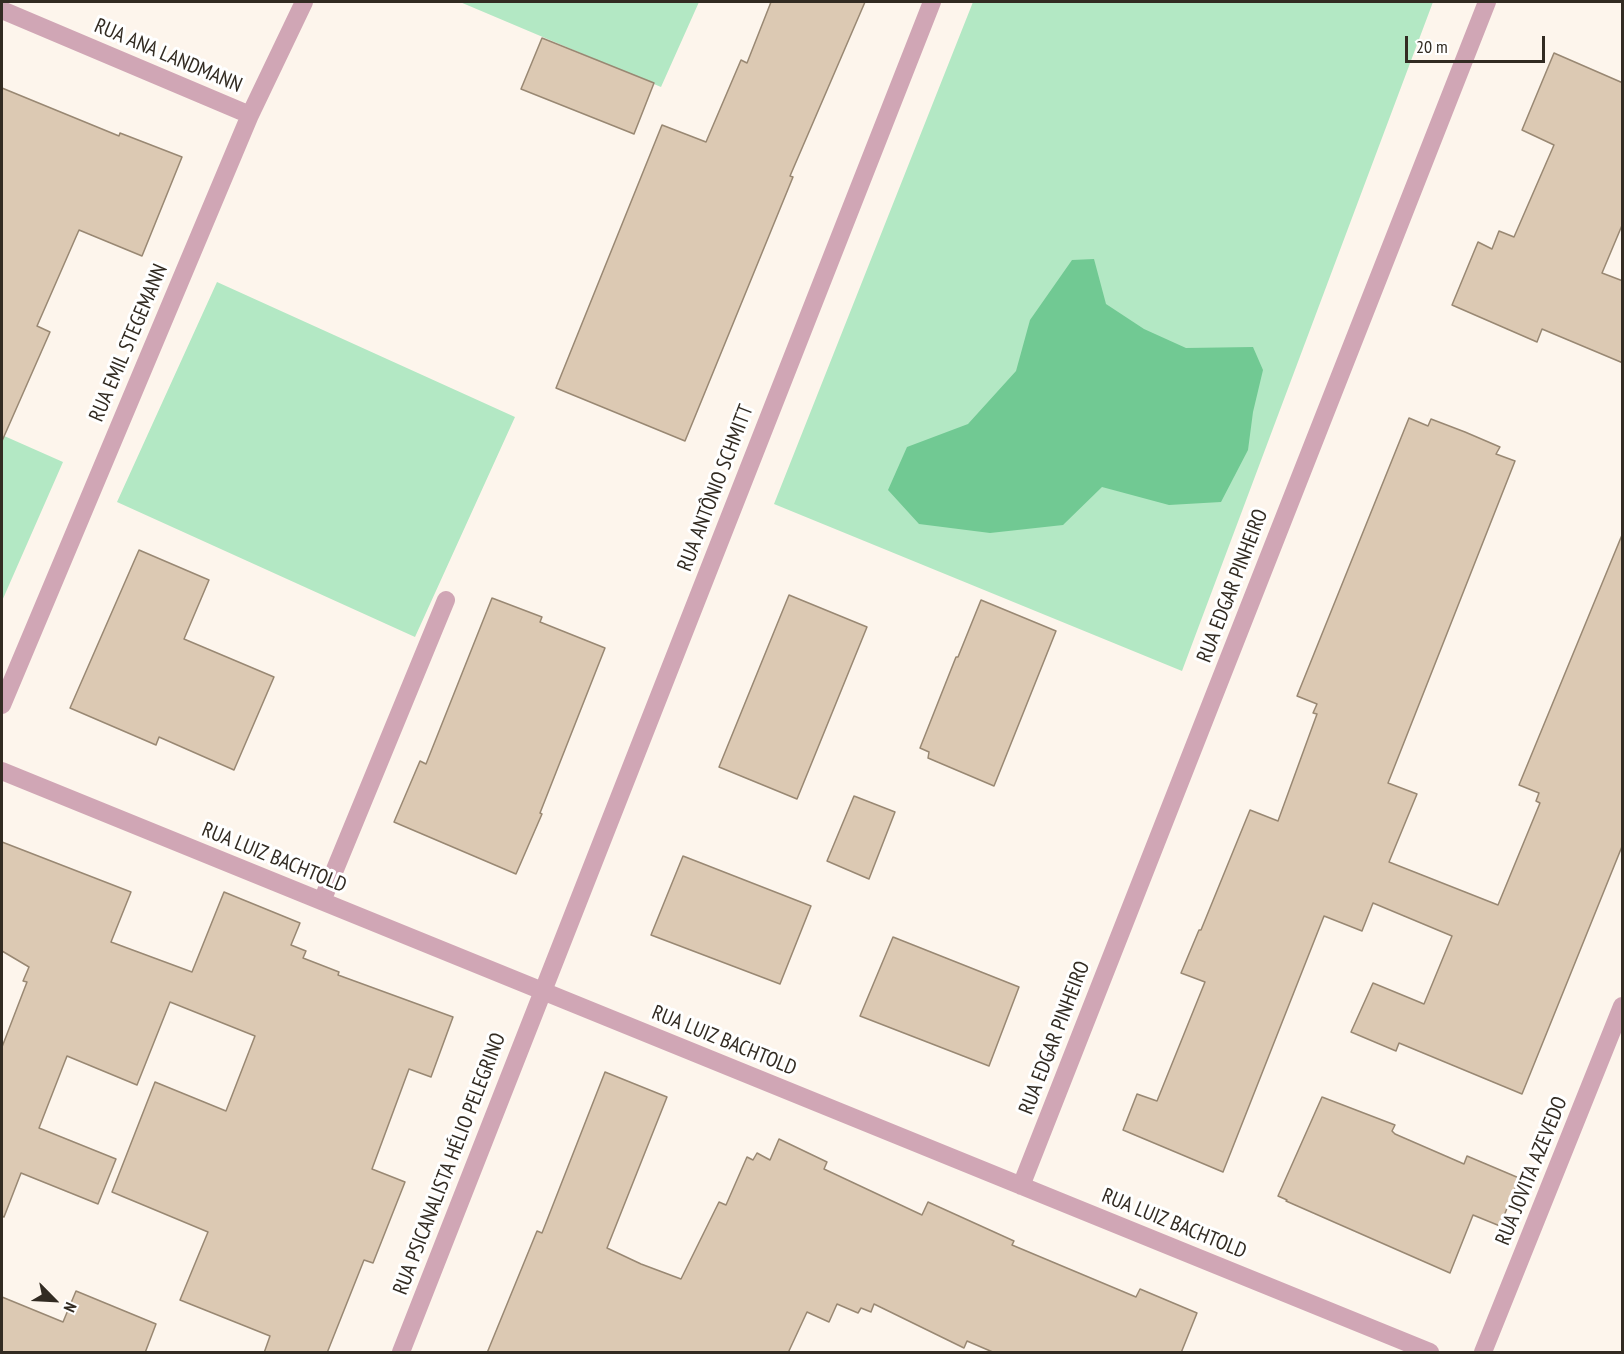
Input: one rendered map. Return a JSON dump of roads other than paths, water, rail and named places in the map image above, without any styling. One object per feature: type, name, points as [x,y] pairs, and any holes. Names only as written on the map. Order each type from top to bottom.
[{"type":"street","name":"RUA EMIL STEGEMANN","points":[[2,705],[250,116],[304,2]]},
{"type":"street","name":"RUA ANTÔNIO SCHMITT","points":[[542,991],[932,2]]},
{"type":"street","name":"RUA EDGAR PINHEIRO","points":[[1021,1186],[1486,2]]},
{"type":"street","name":"RUA ANA LANDMANN","points":[[2,10],[250,116]]},
{"type":"street","points":[[322,901],[446,600]]},
{"type":"street","name":"RUA LUIZ BACHTOLD","points":[[2,771],[1430,1353]]},
{"type":"street","name":"RUA PSICANALISTA HÉLIO PELEGRINO","points":[[401,1353],[542,991]]},
{"type":"street","name":"RUA JOVITA AZEVEDO","points":[[1483,1353],[1623,1006]]}]
